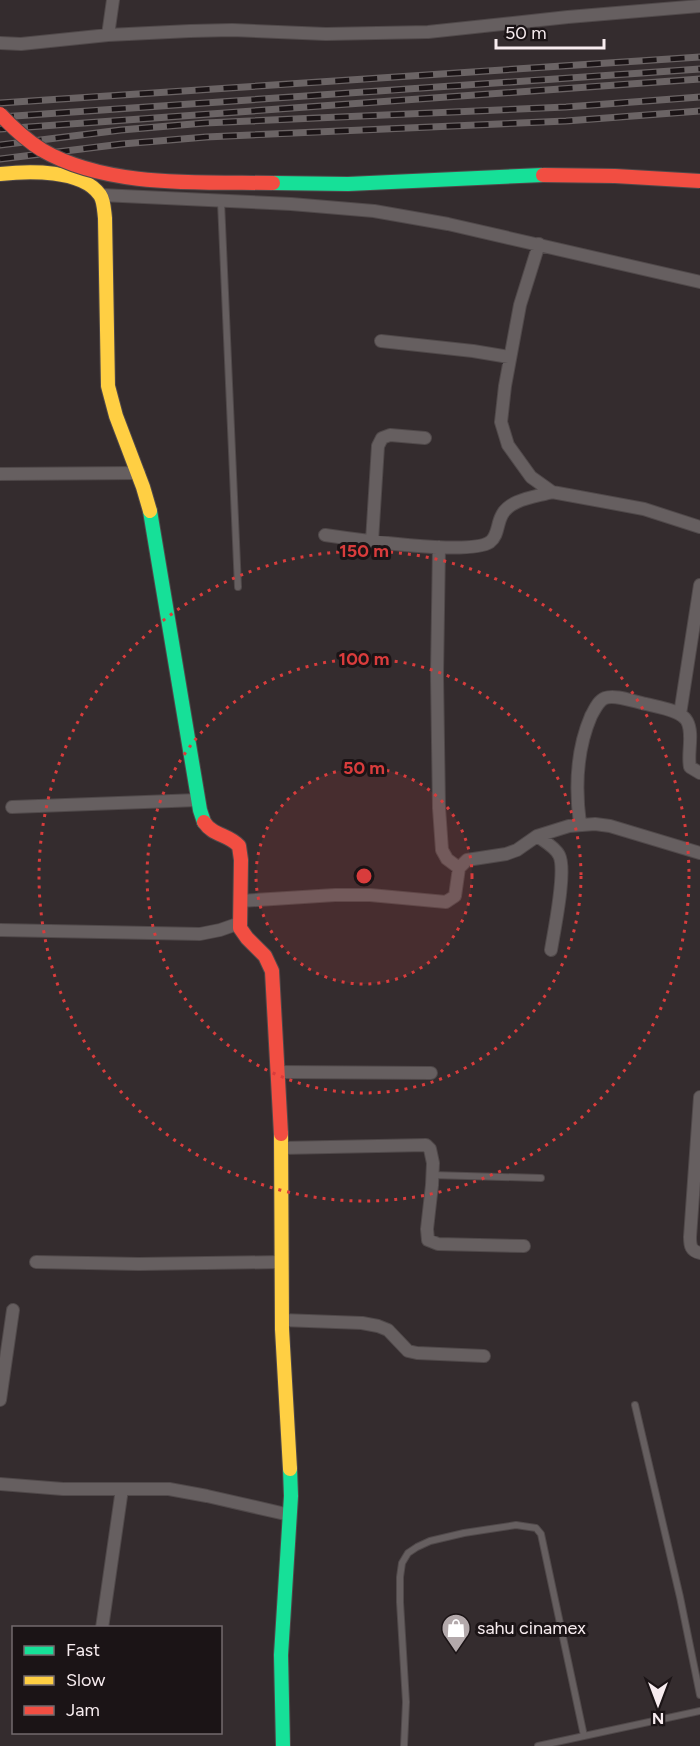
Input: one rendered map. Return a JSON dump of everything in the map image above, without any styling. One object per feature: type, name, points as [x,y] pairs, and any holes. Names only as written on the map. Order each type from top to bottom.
[{"type":"street","points":[[108,35],[113,0]]},
{"type":"street","points":[[0,43],[21,44],[108,35],[232,30],[326,34],[428,32],[700,6]]},
{"type":"street","points":[[0,114],[35,148],[96,170],[144,178],[302,184],[370,184],[561,176],[630,176],[700,181]]},
{"type":"street","points":[[0,174],[25,172],[67,177],[94,188],[101,195],[105,218],[108,386],[114,413],[139,472],[154,529],[198,800],[207,830],[232,839],[239,846],[242,933],[265,954],[272,971],[279,1072],[282,1320],[290,1459],[290,1515],[281,1655],[283,1746]]},
{"type":"street","points":[[101,195],[291,204],[374,211],[448,224],[700,282]]},
{"type":"street","points":[[539,244],[520,305],[509,357],[502,408],[503,434],[508,445],[522,467],[540,485],[552,492],[644,509],[700,527]]},
{"type":"street","points":[[381,341],[509,357]]},
{"type":"street","points":[[372,541],[377,460],[382,438],[390,435],[425,438]]},
{"type":"street","points":[[0,474],[139,472]]},
{"type":"street","points":[[325,535],[439,547],[464,547],[489,542],[495,535],[500,517],[515,502],[552,492]]},
{"type":"street","points":[[439,547],[437,675],[439,808],[442,850],[447,859],[459,868]]},
{"type":"street","points":[[680,714],[699,610],[700,585]]},
{"type":"street","points":[[580,824],[577,800],[579,754],[590,720],[599,702],[609,697],[655,706],[680,714],[685,718],[690,728],[690,767],[700,772]]},
{"type":"street","points":[[12,807],[198,800]]},
{"type":"street","points":[[240,901],[370,895],[440,903],[455,896],[459,868],[466,860],[506,854],[517,850],[537,836],[580,824],[610,826],[700,853]]},
{"type":"street","points":[[537,836],[559,855],[561,865],[551,950]]},
{"type":"street","points":[[0,930],[200,934],[240,923]]},
{"type":"street","points":[[279,1072],[430,1073]]},
{"type":"street","points":[[700,1097],[690,1237],[691,1248],[700,1253]]},
{"type":"street","points":[[281,1148],[422,1144],[430,1149],[432,1175],[428,1240],[438,1244],[524,1245]]},
{"type":"street","points":[[36,1262],[139,1264],[282,1262]]},
{"type":"street","points":[[0,1400],[13,1310]]},
{"type":"street","points":[[282,1320],[370,1324],[388,1330],[408,1351],[484,1356]]},
{"type":"street","points":[[0,1484],[63,1489],[169,1489],[290,1515]]},
{"type":"street","points":[[102,1626],[122,1488]]},
{"type":"lane","points":[[221,202],[238,587]]},
{"type":"lane","points":[[432,1175],[541,1178]]},
{"type":"lane","points":[[635,1405],[678,1586],[700,1695]]},
{"type":"lane","points":[[404,1746],[406,1702],[400,1602],[402,1563],[408,1553],[430,1541],[516,1525],[536,1528],[542,1534],[584,1736]]},
{"type":"lane","points":[[538,1746],[700,1711]]},
{"type":"railway","points":[[0,103],[700,57]]},
{"type":"railway","points":[[0,117],[700,69]]},
{"type":"railway","points":[[0,129],[700,79]]},
{"type":"railway","points":[[0,145],[121,130],[205,123],[566,107],[700,97]]},
{"type":"railway","points":[[0,159],[122,144],[206,137],[566,121],[700,111]]},
{"type":"traffic: fast","points":[[273,183],[348,184],[543,175]]},
{"type":"traffic: fast","points":[[150,511],[200,810],[204,822]]},
{"type":"traffic: fast","points":[[283,1746],[281,1655],[291,1496],[290,1469]]},
{"type":"traffic: slow","points":[[0,174],[39,172],[68,176],[81,180],[101,197],[105,218],[108,386],[116,416],[150,511]]},
{"type":"traffic: slow","points":[[281,1134],[282,1329],[290,1469]]},
{"type":"traffic: jam","points":[[0,114],[20,134],[42,150],[95,171],[154,180],[273,183]]},
{"type":"traffic: jam","points":[[543,175],[700,181]]},
{"type":"traffic: jam","points":[[204,822],[212,830],[239,846],[241,860],[240,928],[265,956],[272,971],[281,1134]]},
{"type":"place","name":"sahu cinamex","points":[[456,1654]]}]
